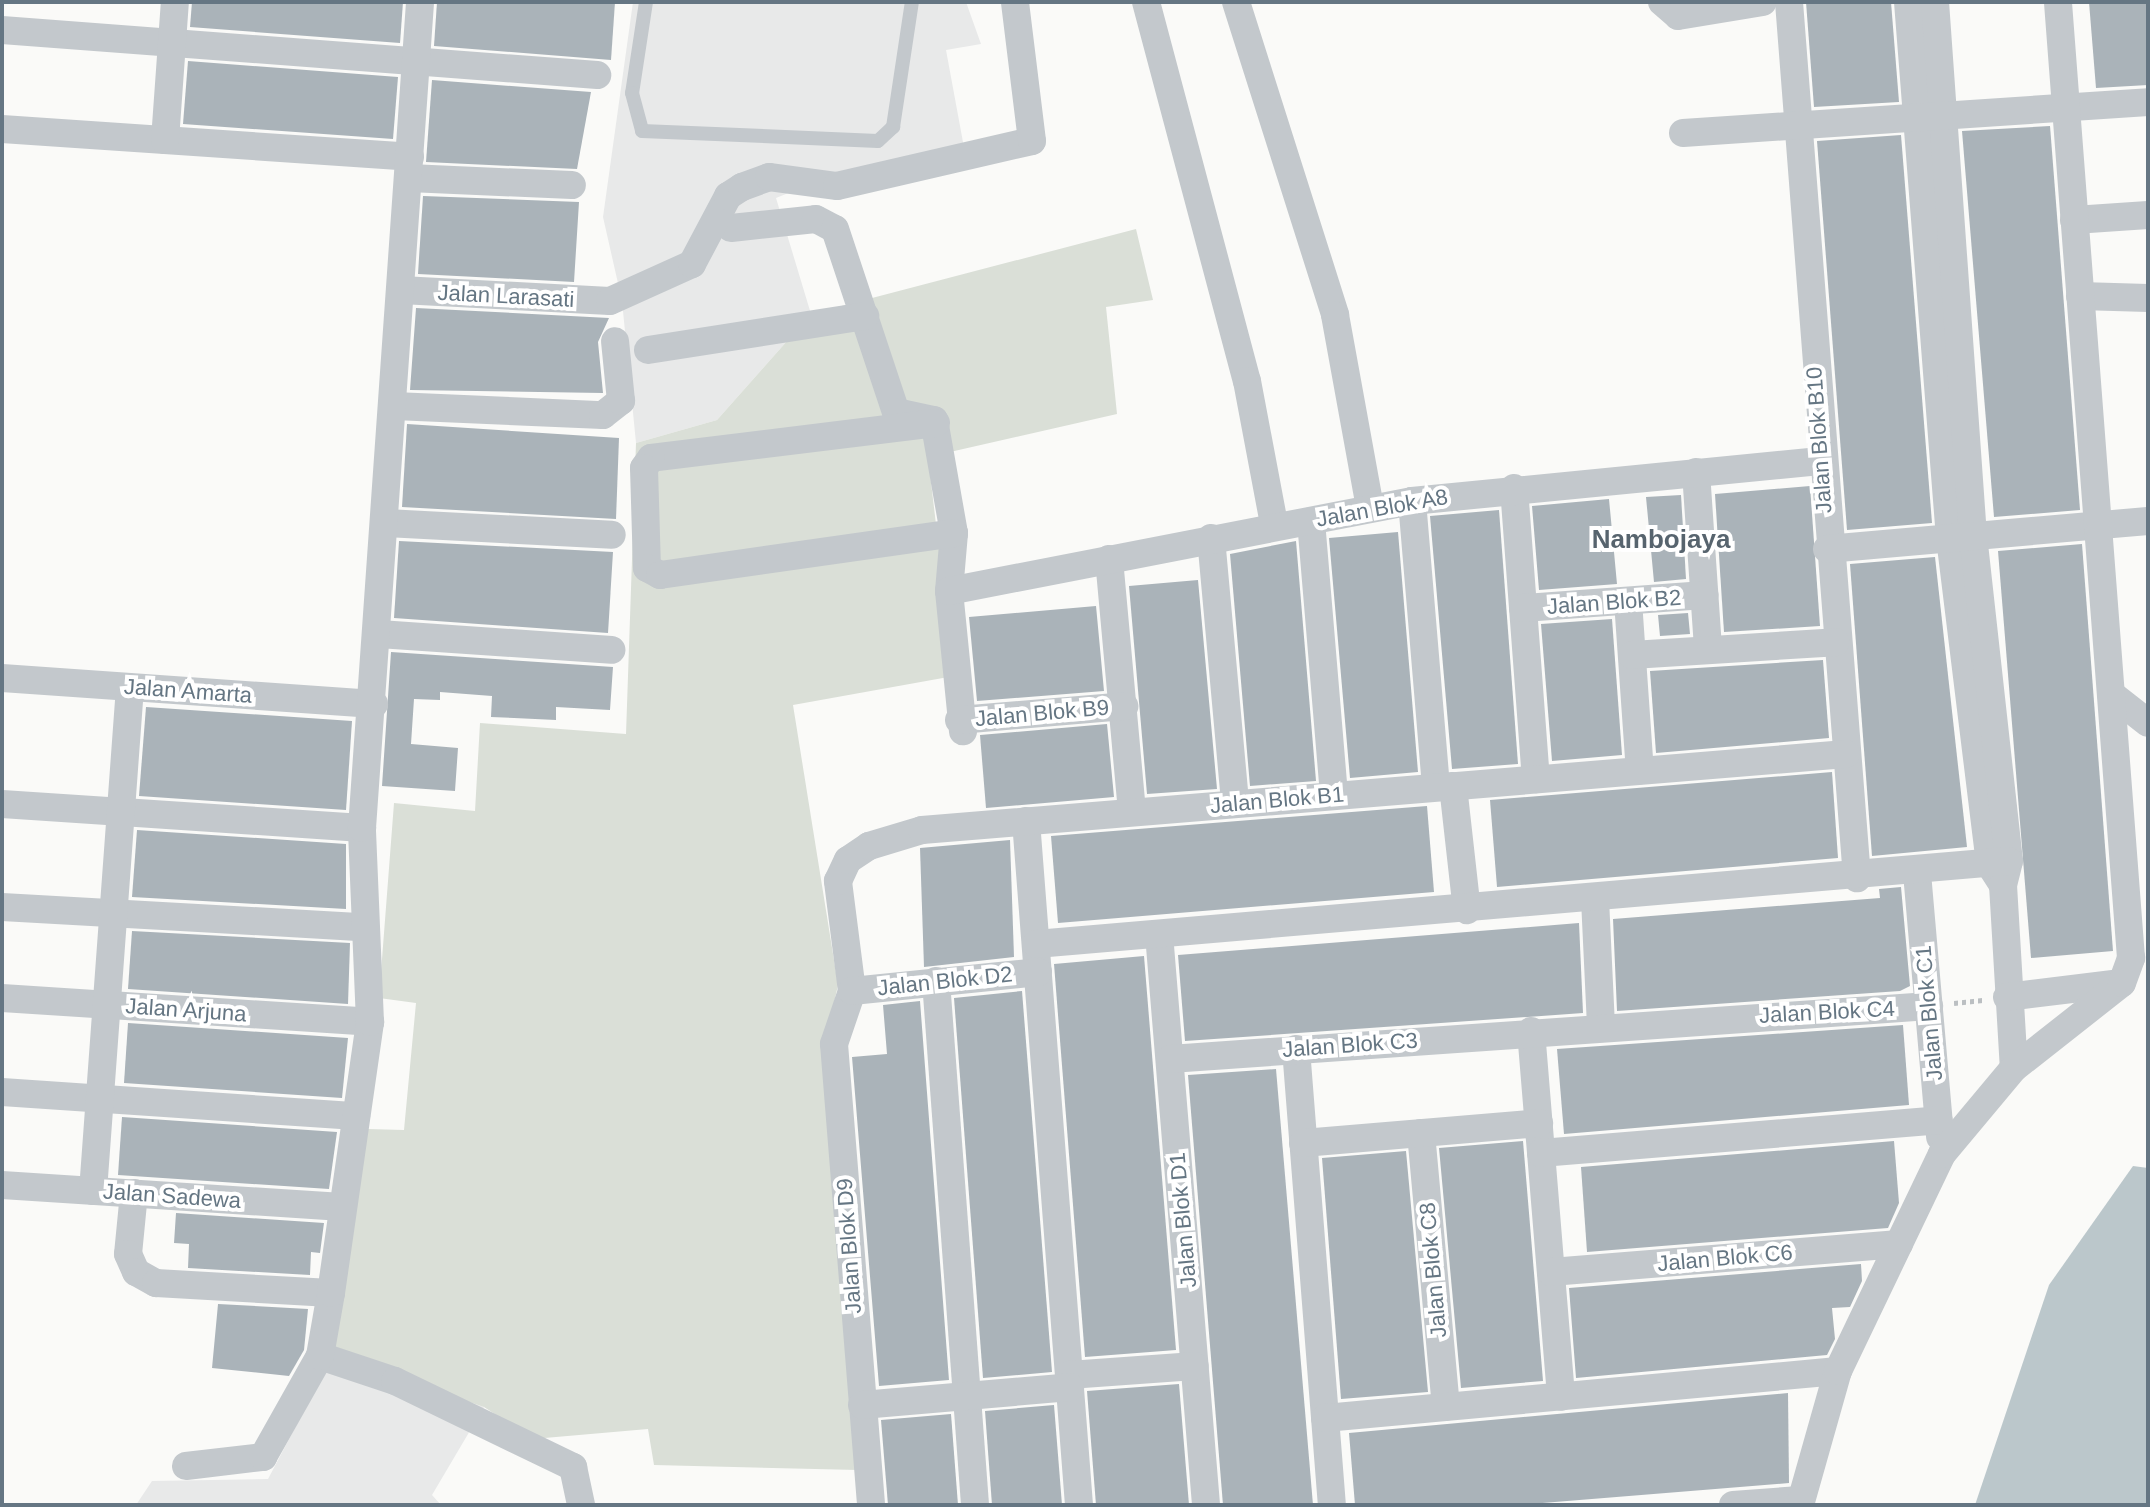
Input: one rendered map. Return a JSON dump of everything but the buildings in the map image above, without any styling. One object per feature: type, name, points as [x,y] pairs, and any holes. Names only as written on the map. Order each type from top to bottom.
[{"type":"street","points":[[165,140],[175,2]]},
{"type":"street","points":[[186,1466],[259,1461],[320,1356],[331,1293],[370,1022],[362,927],[362,828],[379,634],[420,2]]},
{"type":"street","name":"Jalan Larasati","points":[[401,290],[610,301],[692,264],[728,196],[742,187],[769,177],[837,186],[1032,141],[1015,2]]},
{"type":"street","points":[[1146,2],[1247,381],[1274,524]]},
{"type":"street","points":[[1236,2],[1335,315],[1370,507]]},
{"type":"street","points":[[1662,2],[1678,16],[1763,2]]},
{"type":"street","name":"Jalan Blok B10","points":[[1789,2],[1820,461],[1857,878]]},
{"type":"street","points":[[1908,2],[1931,115]]},
{"type":"street","points":[[1935,2],[1931,115],[1962,537],[2000,870],[2014,1068]]},
{"type":"street","points":[[1733,1505],[1800,1502],[1838,1371],[1942,1154],[2014,1068],[2122,983],[2131,958],[2058,2]]},
{"type":"street","points":[[2,30],[417,58],[597,75]]},
{"type":"street","points":[[1683,133],[2148,102]]},
{"type":"street","points":[[2,129],[165,140],[572,185]]},
{"type":"street","points":[[2074,220],[2148,215]]},
{"type":"street","points":[[731,228],[827,223],[865,316],[896,412],[936,423]]},
{"type":"street","points":[[2080,296],[2148,298]]},
{"type":"street","points":[[648,350],[865,316]]},
{"type":"street","points":[[394,406],[603,415],[621,401],[615,341]]},
{"type":"street","points":[[936,423],[954,533],[949,591]]},
{"type":"street","points":[[936,423],[651,458],[644,468],[647,568],[660,575],[954,533]]},
{"type":"street","name":"Jalan Blok A8","points":[[949,591],[1370,507],[1514,488],[1820,461]]},
{"type":"street","points":[[1696,472],[1708,650]]},
{"type":"street","points":[[1514,488],[1536,779]]},
{"type":"street","points":[[1412,501],[1444,786],[1467,910]]},
{"type":"street","points":[[1311,521],[1334,795]]},
{"type":"street","points":[[1827,549],[2148,521]]},
{"type":"street","points":[[386,523],[612,535]]},
{"type":"street","points":[[1211,538],[1235,804]]},
{"type":"street","points":[[1109,559],[1132,812]]},
{"type":"street","name":"Jalan Blok B9","points":[[949,591],[961,726],[1124,706]]},
{"type":"street","name":"Jalan Blok B2","points":[[1523,608],[1705,595]]},
{"type":"street","points":[[1628,601],[1640,771]]},
{"type":"street","points":[[379,634],[611,650]]},
{"type":"street","points":[[1632,655],[1836,642]]},
{"type":"street","name":"Jalan Amarta","points":[[2,678],[374,704]]},
{"type":"street","points":[[93,1191],[104,1099],[118,913],[130,687]]},
{"type":"street","points":[[2111,694],[2148,723]]},
{"type":"street","name":"Jalan Blok B1","points":[[852,991],[838,916],[838,881],[848,860],[922,830],[1846,754]]},
{"type":"street","points":[[2,804],[362,828]]},
{"type":"street","points":[[1026,821],[1079,1505]]},
{"type":"street","name":"Jalan Blok D2","points":[[852,991],[936,981],[1159,934],[1917,873],[2000,870]]},
{"type":"street","name":"Jalan Blok C1","points":[[1917,873],[1942,1154]]},
{"type":"street","points":[[1595,899],[1601,1025]]},
{"type":"street","points":[[2,907],[362,927]]},
{"type":"street","name":"Jalan Blok D1","points":[[1159,934],[1206,1505]]},
{"type":"street","points":[[936,981],[975,1505]]},
{"type":"street","points":[[2007,997],[2122,983]]},
{"type":"street","name":"Jalan Blok D9","points":[[852,991],[834,1044],[871,1505]]},
{"type":"street","name":"Jalan Arjuna","points":[[2,998],[370,1022]]},
{"type":"street","name":"Jalan Blok C4","points":[[1531,1031],[1929,1006]]},
{"type":"street","points":[[1531,1031],[1561,1397]]},
{"type":"street","name":"Jalan Blok C3","points":[[1170,1059],[1531,1031]]},
{"type":"street","points":[[1296,1049],[1332,1505]]},
{"type":"street","points":[[2,1092],[356,1116]]},
{"type":"street","points":[[1541,1153],[1939,1120]]},
{"type":"street","points":[[1303,1143],[1539,1123]]},
{"type":"street","name":"Jalan Blok C8","points":[[1421,1133],[1446,1407]]},
{"type":"street","name":"Jalan Sadewa","points":[[2,1185],[342,1207]]},
{"type":"street","points":[[134,1193],[128,1254],[136,1272],[156,1283],[331,1293]]},
{"type":"street","name":"Jalan Blok C6","points":[[1551,1272],[1899,1244]]},
{"type":"street","points":[[320,1356],[395,1381],[573,1467],[581,1505]]},
{"type":"street","points":[[862,1405],[967,1396],[1195,1366]]},
{"type":"street","points":[[1325,1418],[1838,1371]]},
{"type":"lane","points":[[646,2],[632,93],[642,131],[878,141],[893,127],[912,2]]},
{"type":"path","points":[[1929,1006],[2007,997]]},
{"type":"shaded area","points":[[633,2],[966,2],[981,44],[946,50],[965,153],[828,177],[776,198],[811,314],[717,420],[636,443],[622,301],[603,217]]},
{"type":"shaded area","points":[[1136,229],[1153,300],[1106,307],[1117,414],[928,457],[954,676],[793,705],[838,985],[825,1044],[858,1470],[654,1465],[648,1429],[533,1439],[484,1407],[333,1356],[367,1129],[404,1130],[416,1003],[379,998],[394,803],[475,811],[480,723],[626,734],[636,443],[717,420],[811,314]]},
{"type":"shaded area","points":[[2133,1166],[2148,1168],[2148,1505],[1975,1505],[2049,1285]]},
{"type":"shaded area","points":[[333,1356],[484,1407],[432,1495],[441,1505],[136,1505],[152,1481],[268,1479]]},
{"type":"district","name":"Nambojaya","points":[[1661,540]]}]
